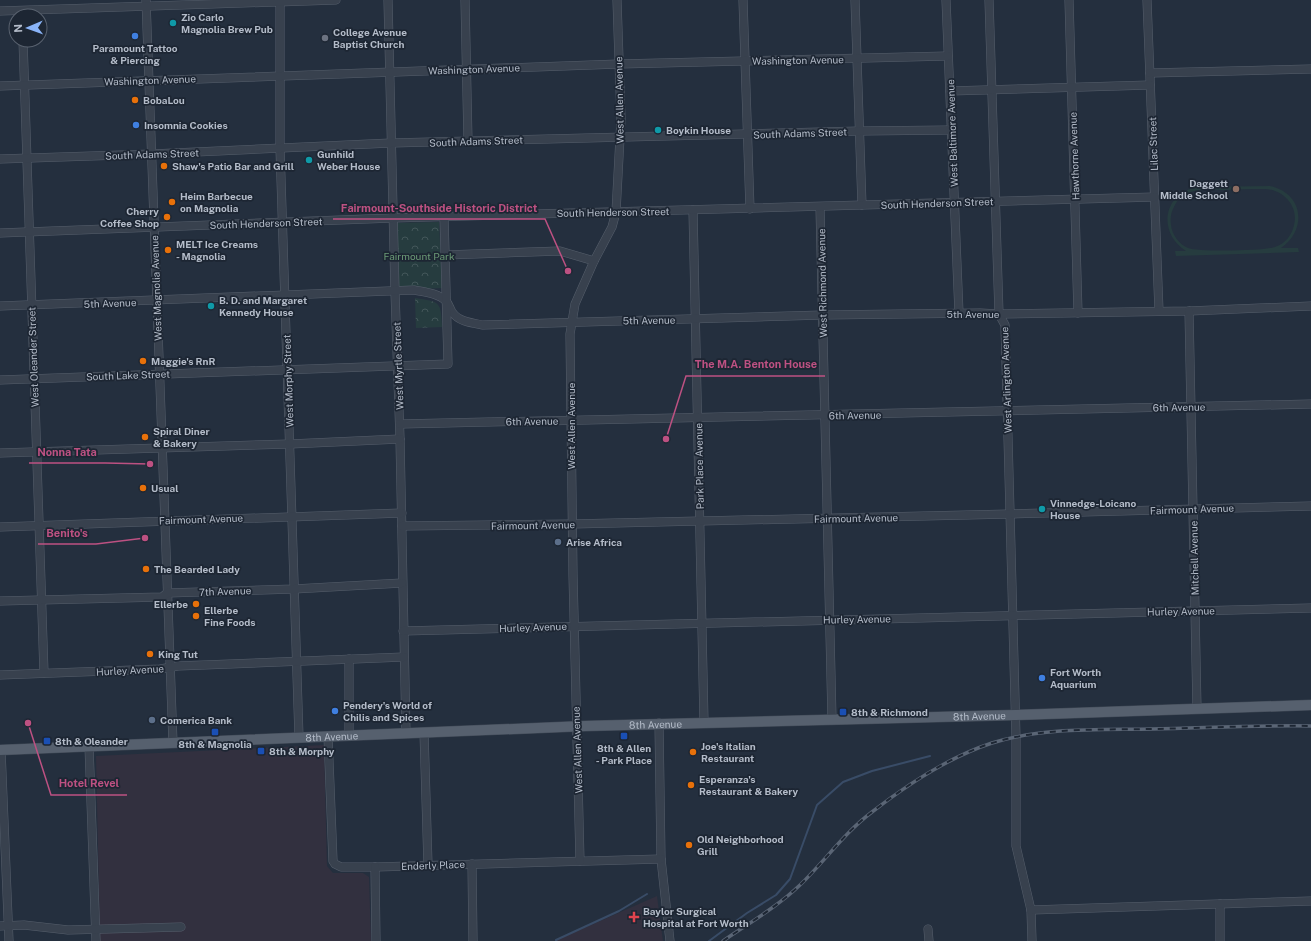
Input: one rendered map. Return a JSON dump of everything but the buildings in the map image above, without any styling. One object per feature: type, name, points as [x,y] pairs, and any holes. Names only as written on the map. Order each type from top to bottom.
[{"type":"main road","name":"8th Avenue","points":[[0,750],[659,723],[1016,715],[1311,705]]},
{"type":"street","points":[[48,11],[146,3],[336,0]]},
{"type":"street","name":"West Myrtle Street","points":[[388,0],[395,292],[400,424],[406,733]]},
{"type":"street","points":[[465,0],[468,142]]},
{"type":"street","name":"West Allen Avenue","points":[[580,861],[570,421],[570,334],[575,304],[594,261],[612,228],[616,212],[620,138],[617,0]]},
{"type":"street","points":[[743,0],[750,209]]},
{"type":"street","points":[[855,0],[862,205]]},
{"type":"street","name":"West Baltimore Avenue","points":[[946,0],[959,313]]},
{"type":"street","name":"West Arlington Avenue","points":[[989,0],[999,314],[1005,325],[1016,715],[1016,846],[1031,910],[1032,941]]},
{"type":"street","name":"Hawthorne Avenue","points":[[1069,0],[1078,313]]},
{"type":"street","name":"Lilac Street","points":[[1147,0],[1159,311]]},
{"type":"street","name":"West Morphy Street","points":[[280,1],[280,148],[299,737]]},
{"type":"street","name":"West Magnolia Avenue","points":[[146,3],[172,743]]},
{"type":"street","name":"West Oleander Street","points":[[23,48],[44,673]]},
{"type":"street","name":"Washington Avenue","points":[[0,86],[149,79],[390,71],[948,56]]},
{"type":"street","points":[[1150,73],[1311,69]]},
{"type":"street","points":[[950,91],[1150,85]]},
{"type":"street","name":"South Adams Street","points":[[0,159],[152,154],[391,143],[952,130]]},
{"type":"street","name":"South Henderson Street","points":[[0,233],[444,216],[1155,197]]},
{"type":"street","name":"West Richmond Avenue","points":[[820,206],[832,719]]},
{"type":"street","name":"Park Place Avenue","points":[[693,210],[704,722]]},
{"type":"street","points":[[444,216],[446,301]]},
{"type":"street","points":[[445,255],[560,251],[594,261]]},
{"type":"street","name":"5th Avenue","points":[[0,306],[395,292],[414,290],[436,295],[446,301],[453,313],[461,319],[483,325],[823,315],[980,312],[999,314],[1189,311],[1311,306]]},
{"type":"street","name":"South Lake Street","points":[[0,380],[448,364],[446,301]]},
{"type":"street","name":"Mitchell Avenue","points":[[1189,311],[1197,709]]},
{"type":"street","name":"6th Avenue","points":[[400,424],[1311,404]]},
{"type":"street","points":[[0,453],[290,444],[400,438]]},
{"type":"street","name":"Fairmount Avenue","points":[[402,526],[572,524],[1311,506]]},
{"type":"street","name":"Fairmount Avenue","points":[[0,527],[165,520],[402,513]]},
{"type":"street","name":"7th Avenue","points":[[0,601],[162,597],[167,593],[294,589],[402,583]]},
{"type":"street","name":"Hurley Avenue","points":[[403,631],[702,622],[1311,608]]},
{"type":"street","name":"Hurley Avenue","points":[[0,675],[404,657]]},
{"type":"street","points":[[348,659],[349,735]]},
{"type":"street","points":[[659,723],[661,859],[670,941]]},
{"type":"street","points":[[424,732],[428,865]]},
{"type":"street","name":"Enderly Place","points":[[328,736],[333,861],[334,864],[341,867],[661,859]]},
{"type":"street","points":[[89,746],[96,941]]},
{"type":"street","points":[[0,750],[10,941]]},
{"type":"street","points":[[472,864],[473,941]]},
{"type":"street","points":[[375,867],[376,941]]},
{"type":"street","points":[[1031,910],[1311,901]]},
{"type":"street","points":[[1220,904],[1220,941]]},
{"type":"street","points":[[0,926],[24,925],[68,930],[181,927]]},
{"type":"street","points":[[928,929],[929,941]]},
{"type":"shaded area","points":[[324,745],[327,866],[333,873],[363,873],[369,877],[371,941],[100,941],[96,756]]},
{"type":"shaded area","name":"Baylor Surgical Hospital at Fort Worth","points":[[657,896],[663,941],[555,941],[559,939]]},
{"type":"green space","points":[[1270,186],[1281,190],[1289,196],[1295,204],[1298,212],[1298,222],[1290,240],[1281,248],[1298,248],[1299,252],[1176,256],[1175,251],[1186,251],[1170,234],[1168,213],[1178,196],[1187,190],[1199,187]],"holes":[[[1203,190],[1271,190],[1283,195],[1292,205],[1294,211],[1295,218],[1292,232],[1288,239],[1279,246],[1245,250],[1194,249],[1188,248],[1176,239],[1172,229],[1171,213],[1178,201],[1183,196]]]},
{"type":"green space","name":"Fairmount Park","points":[[439,222],[442,288],[398,290],[396,223]]},
{"type":"green space","points":[[415,298],[438,304],[441,312],[442,327],[416,328]]},
{"type":"waterway","points":[[709,941],[747,913],[776,895],[790,879],[817,805],[843,782],[872,771],[930,756]]},
{"type":"waterway","points":[[556,940],[619,911],[647,894]]},
{"type":"railway","points":[[723,941],[772,908],[791,893],[809,876],[852,829],[886,802],[929,772],[960,756],[992,743],[1031,734],[1072,730],[1311,726]]},
{"type":"place","name":"Zio Carlo Magnolia Brew Pub","points":[[173,23]]},
{"type":"place","name":"Paramount Tattoo & Piercing","points":[[135,36]]},
{"type":"place","name":"College Avenue Baptist Church","points":[[325,38]]},
{"type":"place","name":"BobaLou","points":[[135,100]]},
{"type":"place","name":"Insomnia Cookies","points":[[136,125]]},
{"type":"place","name":"Boykin House","points":[[658,130]]},
{"type":"place","name":"Gunhild Weber House","points":[[309,160]]},
{"type":"place","name":"Shaw's Patio Bar and Grill","points":[[164,166]]},
{"type":"place","name":"Daggett Middle School","points":[[1236,189]]},
{"type":"place","name":"Heim Barbecue on Magnolia","points":[[172,202]]},
{"type":"place","name":"Cherry Coffee Shop","points":[[167,217]]},
{"type":"place","name":"MELT Ice Creams - Magnolia","points":[[168,250]]},
{"type":"place","name":"Fairmount-Southside Historic District","points":[[568,271]]},
{"type":"place","name":"B. D. and Margaret Kennedy House","points":[[211,306]]},
{"type":"place","name":"Maggie's RnR","points":[[143,361]]},
{"type":"place","name":"Spiral Diner & Bakery","points":[[145,437]]},
{"type":"place","name":"The M.A. Benton House","points":[[666,439]]},
{"type":"place","name":"Nonna Tata","points":[[150,464]]},
{"type":"place","name":"Usual","points":[[143,488]]},
{"type":"place","name":"Vinnedge-Loicano House","points":[[1042,509]]},
{"type":"place","name":"Benito's","points":[[145,538]]},
{"type":"place","name":"Arise Africa","points":[[558,542]]},
{"type":"place","name":"The Bearded Lady","points":[[146,569]]},
{"type":"place","name":"Ellerbe","points":[[196,604]]},
{"type":"place","name":"Ellerbe Fine Foods","points":[[196,616]]},
{"type":"place","name":"King Tut","points":[[150,654]]},
{"type":"place","name":"Fort Worth Aquarium","points":[[1042,678]]},
{"type":"place","name":"Pendery's World of Chilis and Spices","points":[[335,711]]},
{"type":"place","name":"8th & Richmond","points":[[843,712]]},
{"type":"place","name":"Comerica Bank","points":[[152,720]]},
{"type":"place","name":"Hotel Revel","points":[[28,723]]},
{"type":"place","name":"8th & Magnolia","points":[[215,732]]},
{"type":"place","name":"8th & Allen - Park Place","points":[[624,736]]},
{"type":"place","name":"8th & Oleander","points":[[47,741]]},
{"type":"place","name":"8th & Morphy","points":[[261,751]]},
{"type":"place","name":"Joe's Italian Restaurant","points":[[693,752]]},
{"type":"place","name":"Esperanza's Restaurant & Bakery","points":[[691,785]]},
{"type":"place","name":"Old Neighborhood Grill","points":[[689,845]]},
{"type":"place","name":"Baylor Surgical Hospital at Fort Worth","points":[[634,917]]}]
